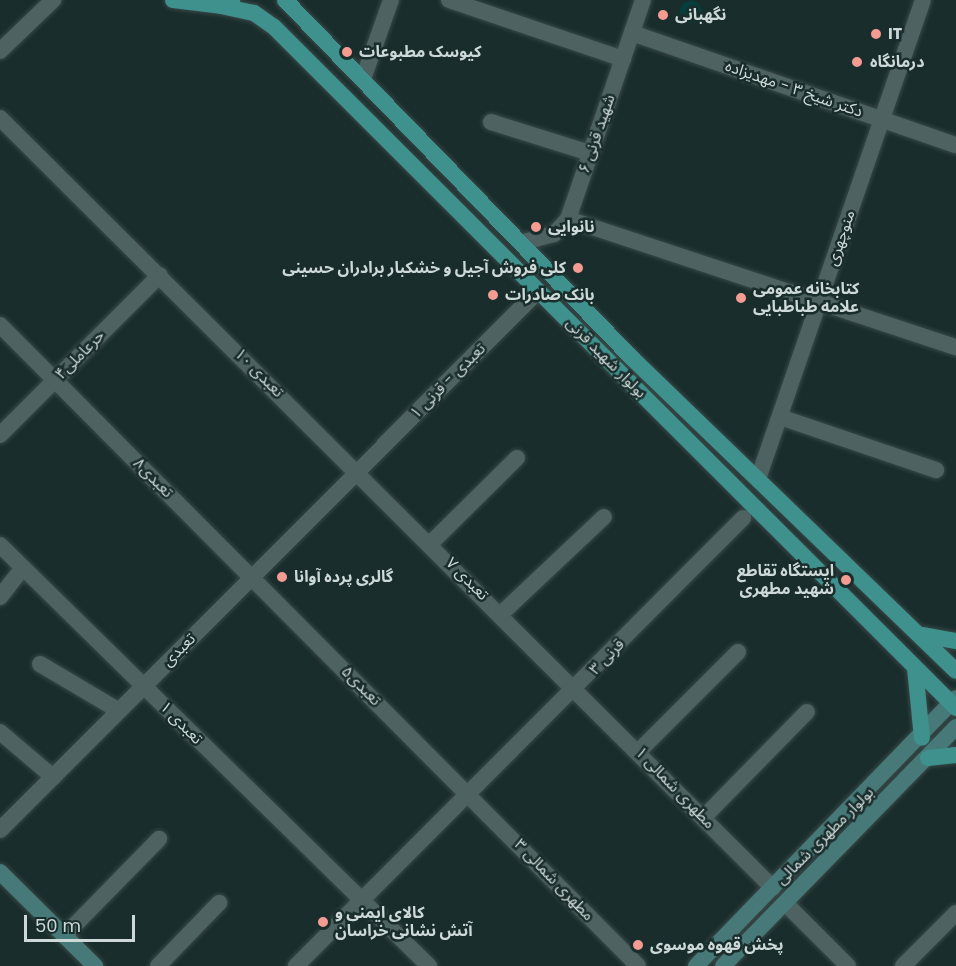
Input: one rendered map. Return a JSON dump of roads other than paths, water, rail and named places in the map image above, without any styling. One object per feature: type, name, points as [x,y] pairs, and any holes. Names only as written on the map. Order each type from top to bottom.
[{"type":"main road","name":"بولوار شهید قرنی","points":[[173,0],[228,3],[254,13],[274,27],[915,668],[955,704]]},
{"type":"main road","name":"بولوار شهید قرنی","points":[[285,0],[524,242],[632,358],[759,476],[956,671]]},
{"type":"main road","points":[[920,634],[956,641]]},
{"type":"main road","points":[[915,668],[922,738]]},
{"type":"main road","name":"بولوار مطهری شمالی","points":[[696,966],[955,704]]},
{"type":"main road","name":"بولوار مطهری شمالی","points":[[723,966],[928,758],[956,726]]},
{"type":"main road","points":[[928,758],[956,755]]},
{"type":"main road","points":[[0,872],[95,966]]},
{"type":"street","points":[[0,51],[53,0]]},
{"type":"street","points":[[363,79],[391,0]]},
{"type":"street","points":[[450,0],[623,59]]},
{"type":"street","name":"شهید قرنی ۶","points":[[568,219],[643,0]]},
{"type":"street","name":"منوچهری","points":[[759,476],[923,0]]},
{"type":"street","name":"دکتر شیخ ۳ - مهدیزاده","points":[[632,33],[956,145]]},
{"type":"street","name":"تعبدی ۱۰","points":[[0,118],[358,471]]},
{"type":"street","points":[[491,122],[590,153]]},
{"type":"street","points":[[524,242],[554,234],[568,219],[956,347]]},
{"type":"street","name":"حرعاملی۴","points":[[0,435],[160,275]]},
{"type":"street","name":"تعبدی - قرنی ۱","points":[[358,471],[538,291]]},
{"type":"street","name":"تعبدی۸","points":[[0,325],[252,577]]},
{"type":"street","points":[[780,417],[936,470]]},
{"type":"street","points":[[431,543],[517,458]]},
{"type":"street","name":"تعبدی ۷","points":[[358,471],[577,687]]},
{"type":"street","name":"تعبدی","points":[[0,830],[358,471]]},
{"type":"street","points":[[502,613],[604,518]]},
{"type":"street","name":"قرنی ۳","points":[[296,966],[471,795],[743,518]]},
{"type":"street","name":"تعبدی ۱","points":[[0,545],[429,966]]},
{"type":"street","points":[[0,597],[23,568]]},
{"type":"street","name":"تعبدی۵","points":[[252,577],[471,795]]},
{"type":"street","points":[[639,751],[738,652]]},
{"type":"street","points":[[40,664],[119,711]]},
{"type":"street","name":"مطهری شمالی ۱","points":[[577,687],[773,888]]},
{"type":"street","points":[[704,817],[807,712]]},
{"type":"street","points":[[0,732],[53,777]]},
{"type":"street","name":"مطهری شمالی ۳","points":[[471,795],[638,966]]},
{"type":"street","points":[[64,936],[159,840]]},
{"type":"street","points":[[158,966],[219,903]]},
{"type":"street","points":[[785,903],[848,966]]},
{"type":"street","points":[[903,966],[956,914]]},
{"type":"place","name":"نگهبانی","points":[[663,15]]},
{"type":"place","name":"IT","points":[[876,34]]},
{"type":"place","name":"کیوسک مطبوعات","points":[[347,52]]},
{"type":"place","name":"درمانگاه","points":[[857,62]]},
{"type":"place","name":"نانوایی","points":[[536,227]]},
{"type":"place","name":"کلی فروش آجیل و خشکبار برادران حسینی","points":[[578,268]]},
{"type":"place","name":"بانک صادرات","points":[[493,295]]},
{"type":"place","name":"کتابخانه عمومی علامه طباطبایی","points":[[741,298]]},
{"type":"place","name":"گالری پرده آوانا","points":[[282,577]]},
{"type":"place","name":"ایستگاه تقاطع شهید مطهری","points":[[846,580]]},
{"type":"place","name":"کالای ایمنی و آتش نشانی خراسان","points":[[323,922]]},
{"type":"place","name":"پخش قهوه موسوی","points":[[638,945]]}]
